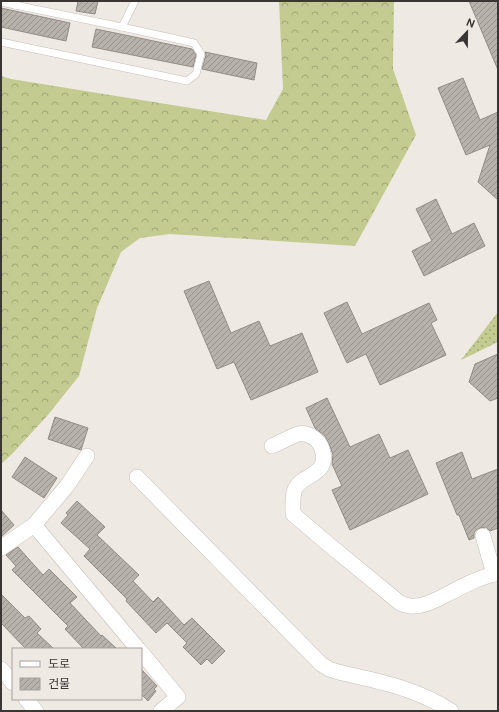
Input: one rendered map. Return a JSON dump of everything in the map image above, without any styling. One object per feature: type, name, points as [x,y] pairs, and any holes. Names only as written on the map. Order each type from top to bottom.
[{"type":"street","points":[[272,446],[298,434],[309,435],[318,440],[324,457],[322,465],[319,470],[298,485],[295,489],[293,514],[400,603],[410,606],[423,605],[469,584],[496,574],[483,536]]},
{"type":"street","points":[[1,548],[34,525],[67,486],[87,456]]},
{"type":"street","points":[[137,477],[321,664],[338,672],[398,686],[428,697],[451,711]]},
{"type":"street","points":[[34,525],[137,648]]},
{"type":"street","points":[[142,653],[178,696],[161,711]]},
{"type":"street","points":[[1,669],[12,682]]},
{"type":"street","points":[[27,700],[36,711]]},
{"type":"lane","points":[[122,27],[135,1]]},
{"type":"lane","points":[[1,2],[16,3],[194,43],[201,54],[196,74],[187,81],[1,42]]},
{"type":"green space","points":[[279,1],[394,1],[393,69],[416,135],[355,246],[170,234],[140,238],[121,252],[97,308],[79,376],[47,416],[1,464],[1,76],[11,79],[266,120],[283,89]]},
{"type":"green space","points":[[498,312],[498,342],[461,360]]},
{"type":"building","points":[[78,1],[98,1],[95,14],[76,11]]},
{"type":"building","points":[[469,1],[498,1],[498,70]]},
{"type":"building","points":[[1,8],[70,23],[66,41],[1,27]]},
{"type":"building","points":[[96,29],[192,49],[196,55],[193,67],[92,47]]},
{"type":"building","points":[[205,52],[257,63],[254,80],[202,69],[206,55]]},
{"type":"building","points":[[463,78],[480,120],[498,112],[498,200],[478,182],[490,145],[466,155],[438,88]]},
{"type":"building","points":[[436,199],[452,234],[474,223],[485,246],[424,276],[412,251],[432,241],[416,209]]},
{"type":"building","points":[[209,281],[231,333],[259,321],[270,346],[302,333],[318,372],[251,400],[234,362],[217,369],[184,291]]},
{"type":"building","points":[[347,302],[362,334],[429,303],[437,320],[431,323],[446,355],[380,385],[366,354],[347,363],[324,313]]},
{"type":"building","points":[[498,354],[498,398],[490,401],[469,382],[475,364]]},
{"type":"building","points":[[327,398],[350,447],[379,434],[390,458],[408,450],[428,494],[350,530],[332,490],[342,486],[332,464],[333,455],[330,446],[325,436],[315,428],[306,408]]},
{"type":"building","points":[[55,417],[88,428],[81,450],[48,439]]},
{"type":"building","points":[[462,452],[472,479],[498,469],[498,528],[490,531],[486,527],[480,528],[474,533],[474,538],[469,540],[436,463]]},
{"type":"building","points":[[25,457],[57,478],[44,498],[12,477]]},
{"type":"building","points":[[77,501],[105,527],[97,535],[139,575],[133,581],[153,602],[158,597],[184,625],[192,618],[225,651],[212,664],[207,659],[201,665],[183,647],[187,643],[167,623],[156,633],[126,601],[127,599],[84,556],[90,549],[61,523],[68,515],[66,513]]},
{"type":"building","points":[[1,510],[14,525],[1,537]]},
{"type":"building","points":[[18,547],[43,575],[49,569],[77,597],[70,603],[101,636],[102,635],[116,648],[83,648],[65,629],[68,626],[12,570],[16,566],[6,555]]},
{"type":"building","points":[[1,594],[25,618],[29,616],[41,629],[37,633],[53,648],[25,648],[1,623]]},
{"type":"building","points":[[142,670],[157,686],[154,689],[156,691],[148,701],[142,695]]}]
